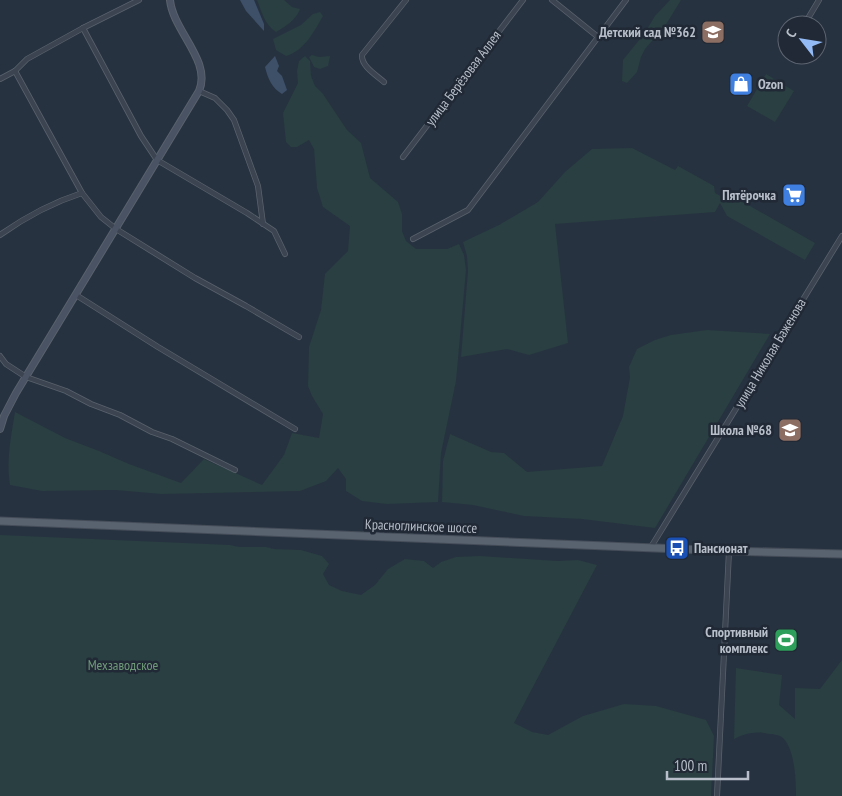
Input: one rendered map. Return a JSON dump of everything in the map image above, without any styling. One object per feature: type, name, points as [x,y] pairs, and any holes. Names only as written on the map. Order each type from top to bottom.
[{"type":"main road","name":"Красноглинское шоссе","points":[[0,521],[842,554]]},
{"type":"street","points":[[0,79],[15,71],[27,59],[139,0]]},
{"type":"street","points":[[0,429],[4,416],[26,377],[203,82],[201,66],[177,24],[170,0]]},
{"type":"street","points":[[384,82],[365,64],[362,60],[362,55],[406,0]]},
{"type":"street","name":"улица Берёзовая Аллея","points":[[403,157],[523,0]]},
{"type":"street","points":[[552,0],[598,37]]},
{"type":"street","points":[[413,239],[468,210],[626,0]]},
{"type":"street","points":[[810,15],[819,0]]},
{"type":"street","points":[[83,28],[141,136],[157,160],[274,231],[285,254]]},
{"type":"street","points":[[15,71],[82,193],[101,217],[116,229],[194,278],[299,337]]},
{"type":"street","points":[[199,91],[215,98],[234,120],[258,186],[263,224]]},
{"type":"street","points":[[0,235],[59,202],[82,193]]},
{"type":"street","name":"улица Николая Баженова","points":[[651,547],[842,236]]},
{"type":"street","points":[[76,295],[158,347],[295,429]]},
{"type":"street","points":[[0,356],[6,364],[26,377],[66,391],[91,404],[120,415],[235,470]]},
{"type":"street","points":[[717,796],[729,551]]},
{"type":"green space","points":[[257,0],[284,0],[292,7],[300,9],[293,20],[276,32],[266,22]]},
{"type":"green space","points":[[670,0],[681,0],[665,26],[645,49],[637,72],[627,83],[622,81],[623,60],[644,34],[655,16]]},
{"type":"green space","points":[[320,12],[323,16],[320,22],[308,40],[298,50],[286,56],[276,50],[273,39],[301,25],[313,14]]},
{"type":"green space","points":[[312,55],[319,57],[330,56],[328,66],[320,69],[314,67],[309,57]]},
{"type":"green space","points":[[305,56],[310,61],[311,76],[315,86],[323,94],[347,130],[361,143],[370,178],[398,202],[402,214],[402,231],[406,241],[416,249],[447,249],[459,244],[464,255],[466,270],[456,381],[441,453],[438,502],[387,504],[362,501],[346,491],[346,479],[338,468],[326,481],[300,491],[162,494],[115,490],[42,491],[10,485],[9,458],[15,412],[65,438],[181,483],[204,459],[262,485],[284,455],[292,433],[319,438],[323,414],[308,386],[309,347],[321,310],[325,274],[348,251],[350,226],[323,207],[317,188],[314,149],[309,140],[297,147],[291,147],[286,142],[283,113],[298,83],[297,71],[299,61]]},
{"type":"green space","points":[[766,74],[794,91],[775,122],[747,106]]},
{"type":"green space","points":[[632,148],[675,170],[678,166],[714,186],[715,193],[733,203],[736,198],[815,243],[805,260],[727,216],[720,203],[715,212],[555,224],[568,343],[529,355],[507,349],[461,357],[468,271],[467,256],[463,242],[499,225],[538,202],[565,172],[592,149]]},
{"type":"green space","points":[[707,330],[770,334],[655,528],[582,519],[524,516],[473,505],[442,502],[443,461],[450,434],[491,452],[504,453],[527,472],[602,466],[623,416],[630,377],[629,367],[637,349],[671,335]]},
{"type":"green space","name":"Мехзаводское","points":[[0,535],[301,550],[322,556],[329,564],[323,574],[329,585],[342,591],[361,595],[375,585],[388,569],[405,559],[424,561],[433,568],[441,562],[456,557],[480,556],[557,561],[578,560],[597,565],[514,723],[532,732],[548,735],[583,716],[624,704],[656,706],[706,720],[714,736],[711,796],[0,796]]},
{"type":"green space","points":[[842,660],[842,796],[796,796],[794,763],[785,740],[779,736],[760,733],[746,734],[734,739],[736,668],[782,675],[779,705],[795,719],[795,688],[820,689]]},
{"type":"water","points":[[240,0],[254,0],[264,24],[264,31],[246,11]]},
{"type":"water","points":[[275,56],[279,66],[277,71],[282,76],[287,90],[282,94],[271,83],[265,67]]},
{"type":"place","name":"Детский сад №362","points":[[713,32]]},
{"type":"place","name":"Ozon","points":[[741,84]]},
{"type":"place","name":"Пятёрочка","points":[[794,195]]},
{"type":"place","name":"Школа №68","points":[[790,430]]},
{"type":"place","name":"Пансионат","points":[[677,548]]},
{"type":"place","name":"Спортивный комплекс","points":[[786,640]]}]
